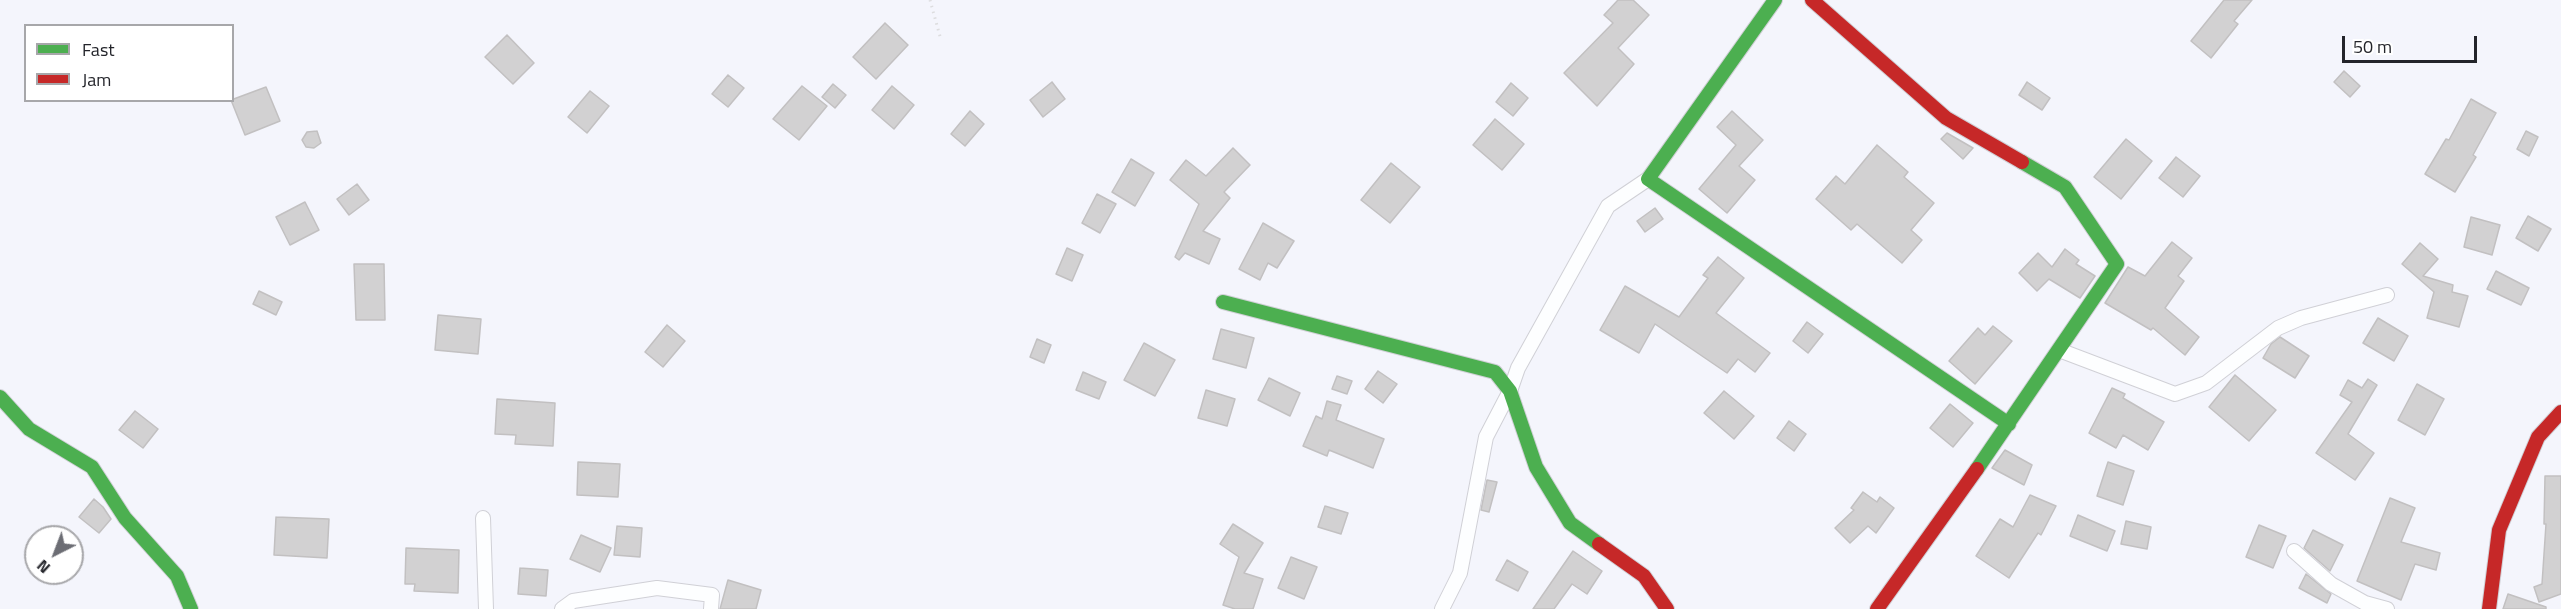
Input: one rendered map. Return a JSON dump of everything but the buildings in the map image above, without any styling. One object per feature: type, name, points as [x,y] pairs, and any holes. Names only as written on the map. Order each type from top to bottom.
[{"type":"street","points":[[1442,609],[1460,573],[1486,437],[1510,391],[1518,368],[1608,206],[1648,179],[1775,0]]},
{"type":"street","points":[[1812,0],[1946,118],[2065,187],[2117,264],[2009,424],[1877,609]]},
{"type":"street","points":[[1648,179],[2009,424]]},
{"type":"street","points":[[2059,350],[2175,394],[2206,384],[2278,328],[2301,318],[2387,295]]},
{"type":"street","points":[[1222,302],[1495,372],[1510,391],[1536,467],[1569,523],[1644,576],[1667,609]]},
{"type":"street","points":[[0,397],[29,429],[92,467],[125,518],[177,576],[191,609]]},
{"type":"street","points":[[2489,609],[2499,530],[2538,437],[2561,412]]},
{"type":"street","points":[[483,518],[486,609]]},
{"type":"street","points":[[2294,551],[2331,584],[2366,603],[2387,609]]},
{"type":"street","points":[[562,609],[573,601],[657,588],[712,595],[711,609]]},
{"type":"path","points":[[930,0],[941,40]]},
{"type":"traffic: fast","points":[[1775,0],[1648,179],[2009,424]]},
{"type":"traffic: fast","points":[[1977,469],[2117,264],[2065,187],[2022,162]]},
{"type":"traffic: fast","points":[[1223,302],[1495,372],[1510,391],[1536,467],[1570,523],[1599,544]]},
{"type":"traffic: fast","points":[[0,397],[29,429],[92,467],[125,518],[177,576],[191,609]]},
{"type":"traffic: jam","points":[[1812,0],[1946,118],[2022,162]]},
{"type":"traffic: jam","points":[[2489,609],[2499,530],[2538,437],[2561,412]]},
{"type":"traffic: jam","points":[[1877,609],[1977,469]]},
{"type":"traffic: jam","points":[[1599,544],[1644,576],[1667,609]]}]
